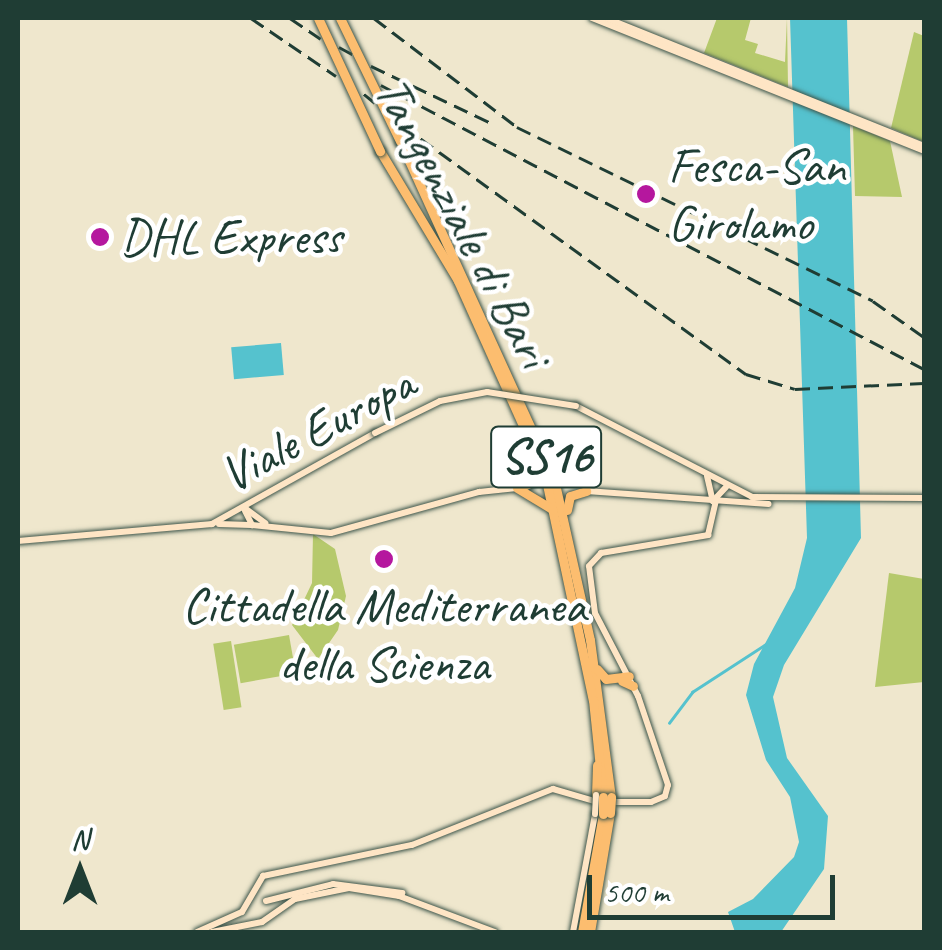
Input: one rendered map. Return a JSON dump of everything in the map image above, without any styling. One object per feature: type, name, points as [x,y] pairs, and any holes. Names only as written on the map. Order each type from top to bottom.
[{"type":"highway","name":"Tangenziale di Bari","points":[[318,18],[380,151],[458,282],[540,450],[562,534],[600,719]]},
{"type":"highway","name":"Tangenziale di Bari","points":[[340,18],[540,450],[576,566],[600,719],[603,797],[590,932]]},
{"type":"highway","points":[[517,488],[537,480],[540,450]]},
{"type":"highway","points":[[540,450],[560,480],[586,491]]},
{"type":"highway","points":[[517,488],[548,503],[562,534]]},
{"type":"highway","points":[[576,566],[567,501],[586,491]]},
{"type":"highway","points":[[590,640],[600,674],[624,678],[634,686]]},
{"type":"highway","points":[[623,666],[624,678]]},
{"type":"highway","points":[[600,719],[606,688],[624,678]]},
{"type":"highway","name":"Tangenziale di Bari","points":[[582,932],[603,814]]},
{"type":"main road","points":[[592,18],[792,95]]},
{"type":"main road","points":[[606,18],[924,148]]},
{"type":"main road","name":"Viale Europa","points":[[18,541],[212,524],[246,510],[375,433],[440,402],[487,392],[576,406],[726,486],[779,502],[924,498]]},
{"type":"main road","points":[[623,666],[594,613],[587,578],[592,559],[708,535],[713,510],[706,475]]},
{"type":"main road","points":[[712,498],[726,486]]},
{"type":"main road","points":[[212,524],[270,524],[338,533],[478,492],[517,488]]},
{"type":"main road","points":[[586,491],[779,502]]},
{"type":"main road","points":[[253,523],[259,502]]},
{"type":"main road","points":[[246,510],[253,523]]},
{"type":"main road","points":[[236,514],[253,523]]},
{"type":"main road","points":[[258,881],[412,845],[553,788],[590,802],[660,800],[666,779],[634,686]]},
{"type":"main road","points":[[573,932],[603,814]]},
{"type":"main road","points":[[258,881],[270,914]]},
{"type":"main road","points":[[252,921],[247,905],[258,881]]},
{"type":"main road","points":[[197,932],[247,905],[340,884],[399,894],[506,932]]},
{"type":"main road","points":[[212,932],[252,921],[323,891],[399,894]]},
{"type":"main road","points":[[418,901],[495,932]]},
{"type":"green space","points":[[717,18],[751,18],[745,40],[758,44],[755,53],[785,62],[787,18],[788,87],[704,53]]},
{"type":"green space","points":[[914,32],[924,36],[924,142],[891,128]]},
{"type":"green space","points":[[853,126],[890,141],[902,197],[855,196]]},
{"type":"green space","points":[[313,534],[335,549],[346,596],[338,630],[318,659],[292,625],[312,583]]},
{"type":"green space","points":[[889,573],[924,579],[924,682],[875,687]]},
{"type":"green space","points":[[289,635],[296,673],[241,683],[234,645]]},
{"type":"green space","points":[[231,641],[241,707],[224,710],[213,644]]},
{"type":"water","points":[[790,18],[847,18],[861,538],[784,665],[773,697],[787,758],[828,816],[824,869],[781,932],[735,932],[728,912],[753,899],[794,857],[799,842],[790,797],[766,760],[746,695],[754,664],[795,588],[807,538]]},
{"type":"water","points":[[281,343],[284,375],[234,379],[231,347]]},
{"type":"waterway","points":[[669,723],[692,692],[766,644]]},
{"type":"railway","points":[[251,18],[336,76]]},
{"type":"railway","points":[[290,18],[321,39]]},
{"type":"railway","points":[[374,18],[517,127],[873,301],[924,337]]},
{"type":"railway","points":[[339,47],[354,55]]},
{"type":"railway","points":[[371,66],[489,122]]},
{"type":"railway","points":[[381,85],[924,369]]},
{"type":"railway","points":[[364,94],[375,103]]},
{"type":"railway","points":[[402,125],[746,374],[795,389],[924,383]]},
{"type":"place","name":"Fesca-San Girolamo","points":[[646,194]]},
{"type":"place","name":"DHL Express","points":[[100,237]]},
{"type":"place","name":"Cittadella Mediterranea della Scienza","points":[[384,559]]}]
